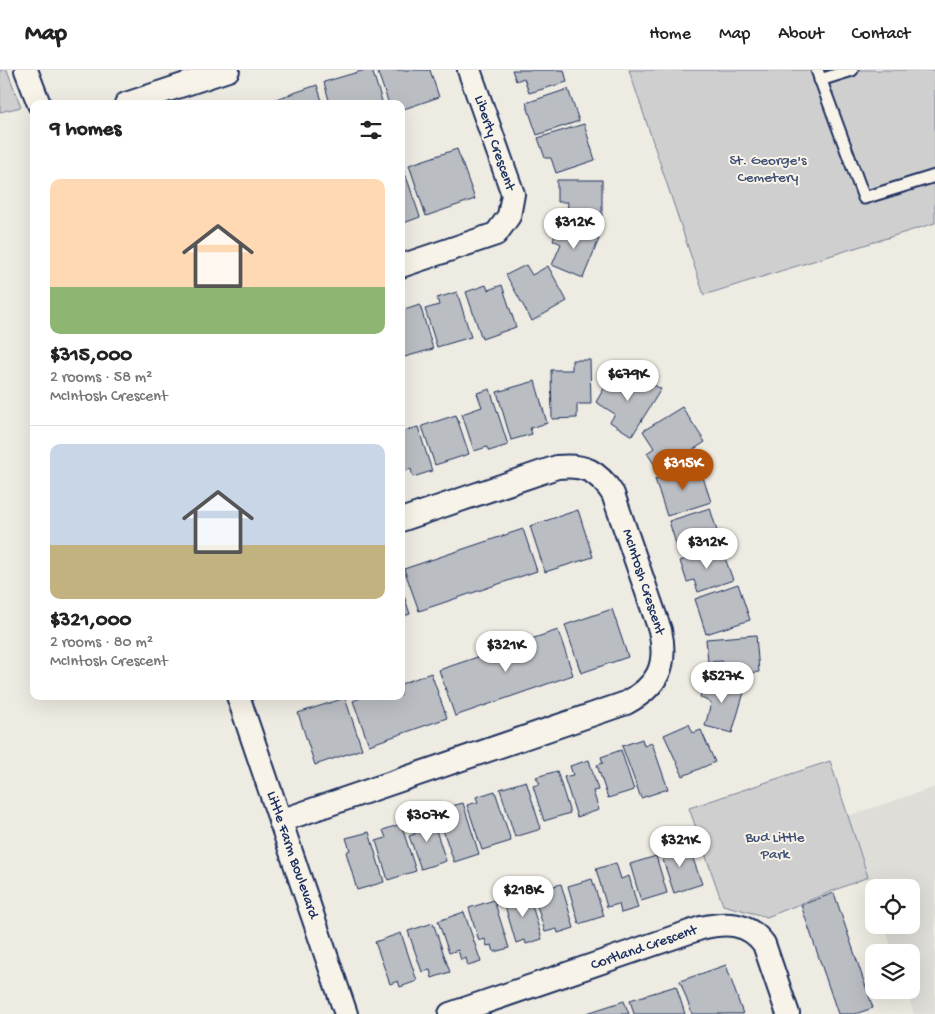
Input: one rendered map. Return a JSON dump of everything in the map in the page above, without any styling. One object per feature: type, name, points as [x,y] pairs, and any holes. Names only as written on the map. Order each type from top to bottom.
[{"type":"street","points":[[26,70],[37,100]]},
{"type":"street","points":[[138,100],[228,70]]},
{"type":"street","name":"Liberty Crescent","points":[[405,265],[496,234],[509,216],[513,194],[469,70]]},
{"type":"street","name":"McIntosh Crescent","points":[[280,821],[626,703],[642,695],[654,682],[662,665],[664,647],[660,630],[614,494],[604,480],[590,470],[574,466],[557,467],[405,519]]},
{"type":"street","name":"Little Farm Boulevard","points":[[239,700],[346,1014]]},
{"type":"street","name":"Cortland Crescent","points":[[450,1014],[701,928],[725,923],[748,929],[758,936],[764,944],[788,1014]]},
{"type":"lane","points":[[852,70],[819,75],[864,198],[935,176]]},
{"type":"shaded area","points":[[935,787],[935,1014],[914,1014],[909,999],[920,999],[920,944],[890,944],[887,934],[920,934],[920,879],[869,879],[848,816]]},
{"type":"green space","points":[[0,70],[7,70],[21,107],[0,112]]},
{"type":"green space","name":"St. George's Cemetery","points":[[629,70],[935,70],[935,223],[704,295]]},
{"type":"green space","name":"Bud Little Park","points":[[830,761],[868,877],[767,917],[723,905],[689,808]]},
{"type":"building","points":[[365,70],[372,70],[382,100],[329,100],[324,82]]},
{"type":"building","points":[[377,70],[430,70],[439,97],[405,109],[405,100],[388,100]]},
{"type":"building","points":[[512,70],[564,70],[567,82],[529,93],[524,78],[516,81]]},
{"type":"building","points":[[317,85],[322,100],[274,100]]},
{"type":"building","points":[[568,89],[579,121],[537,135],[526,103]]},
{"type":"building","points":[[584,124],[595,160],[556,173],[551,158],[545,158],[538,138]]},
{"type":"building","points":[[457,149],[475,199],[426,216],[409,165]]},
{"type":"building","points":[[405,173],[420,217],[405,223]]},
{"type":"building","points":[[557,180],[602,180],[602,216],[567,215],[568,202],[557,202]]},
{"type":"building","points":[[560,222],[599,239],[583,278],[552,265],[561,244],[553,240]]},
{"type":"building","points":[[526,265],[532,275],[548,266],[567,301],[532,321],[506,275]]},
{"type":"building","points":[[486,285],[488,290],[502,285],[516,327],[482,339],[466,292]]},
{"type":"building","points":[[457,292],[471,337],[437,347],[425,309],[439,305],[437,298]]},
{"type":"building","points":[[420,305],[433,349],[405,357],[405,310]]},
{"type":"building","points":[[572,360],[590,360],[591,404],[577,404],[577,418],[552,419],[551,370],[572,370]]},
{"type":"building","points":[[613,373],[637,388],[645,380],[661,389],[632,436],[610,422],[615,414],[596,402]]},
{"type":"building","points":[[535,381],[547,423],[530,428],[532,434],[511,440],[497,392]]},
{"type":"building","points":[[490,389],[508,445],[489,451],[487,447],[474,451],[462,414],[482,407],[477,393]]},
{"type":"building","points":[[682,407],[705,442],[659,472],[647,453],[654,448],[643,431]]},
{"type":"building","points":[[456,415],[469,454],[435,465],[422,426]]},
{"type":"building","points":[[418,427],[432,471],[413,477],[411,469],[405,471],[405,431]]},
{"type":"building","points":[[699,465],[711,502],[667,516],[655,479]]},
{"type":"building","points":[[710,508],[720,541],[679,554],[669,521]]},
{"type":"building","points":[[578,510],[593,557],[545,572],[530,526]]},
{"type":"building","points":[[523,529],[537,571],[419,611],[405,569]]},
{"type":"building","points":[[721,547],[733,580],[698,592],[694,580],[687,582],[680,561]]},
{"type":"building","points":[[738,584],[750,620],[706,634],[695,599]]},
{"type":"building","points":[[405,599],[410,614],[405,616]]},
{"type":"building","points":[[612,609],[628,657],[581,673],[565,625]]},
{"type":"building","points":[[558,630],[573,675],[455,716],[439,670]]},
{"type":"building","points":[[756,635],[759,672],[723,675],[722,661],[708,662],[706,639]]},
{"type":"building","points":[[431,673],[447,718],[369,745],[353,701],[405,700],[405,683]]},
{"type":"building","points":[[706,678],[745,689],[732,733],[705,726],[711,703],[700,697]]},
{"type":"building","points":[[339,700],[346,700],[362,749],[315,765],[298,713]]},
{"type":"building","points":[[689,724],[693,733],[701,730],[715,762],[683,776],[664,735]]},
{"type":"building","points":[[642,739],[644,746],[652,743],[668,789],[641,798],[622,746]]},
{"type":"building","points":[[621,750],[634,790],[608,798],[597,765],[603,763],[601,757]]},
{"type":"building","points":[[589,760],[598,790],[593,791],[599,810],[577,817],[564,777],[573,775],[570,766]]},
{"type":"building","points":[[557,771],[570,813],[544,821],[533,786],[540,784],[536,777]]},
{"type":"building","points":[[526,781],[541,829],[515,837],[500,789]]},
{"type":"building","points":[[495,791],[511,841],[482,850],[467,805],[478,802],[476,797]]},
{"type":"building","points":[[463,803],[479,854],[454,862],[443,830],[450,828],[447,821],[452,819],[448,807]]},
{"type":"building","points":[[430,812],[446,861],[421,869],[409,836],[415,834],[412,826],[420,823],[418,816]]},
{"type":"building","points":[[401,824],[416,871],[388,880],[376,841],[386,838],[383,830]]},
{"type":"building","points":[[369,832],[384,882],[357,890],[346,852],[350,850],[346,838]]},
{"type":"building","points":[[678,841],[684,858],[692,856],[702,884],[674,893],[659,848]]},
{"type":"building","points":[[656,856],[667,893],[641,901],[630,864]]},
{"type":"building","points":[[616,863],[621,879],[629,876],[638,908],[621,913],[619,904],[607,907],[596,869]]},
{"type":"building","points":[[592,879],[604,916],[579,924],[568,886]]},
{"type":"building","points":[[561,884],[574,928],[558,933],[557,929],[545,932],[533,892]]},
{"type":"building","points":[[528,892],[542,939],[526,944],[525,940],[516,943],[503,899]]},
{"type":"building","points":[[834,893],[865,984],[865,999],[870,999],[873,1008],[855,1014],[838,1014],[801,905]]},
{"type":"building","points":[[494,900],[509,948],[494,952],[492,945],[487,946],[485,939],[479,941],[469,908]]},
{"type":"building","points":[[464,912],[481,962],[468,966],[466,958],[461,960],[458,950],[449,953],[438,921]]},
{"type":"building","points":[[433,923],[450,972],[432,978],[430,970],[422,972],[408,931]]},
{"type":"building","points":[[401,933],[417,981],[400,987],[398,981],[390,984],[375,942]]},
{"type":"building","points":[[726,965],[743,1014],[692,1014],[680,981]]},
{"type":"building","points":[[676,986],[685,1014],[634,1014],[630,1000]]},
{"type":"building","points":[[624,1001],[629,1014],[584,1014]]}]
